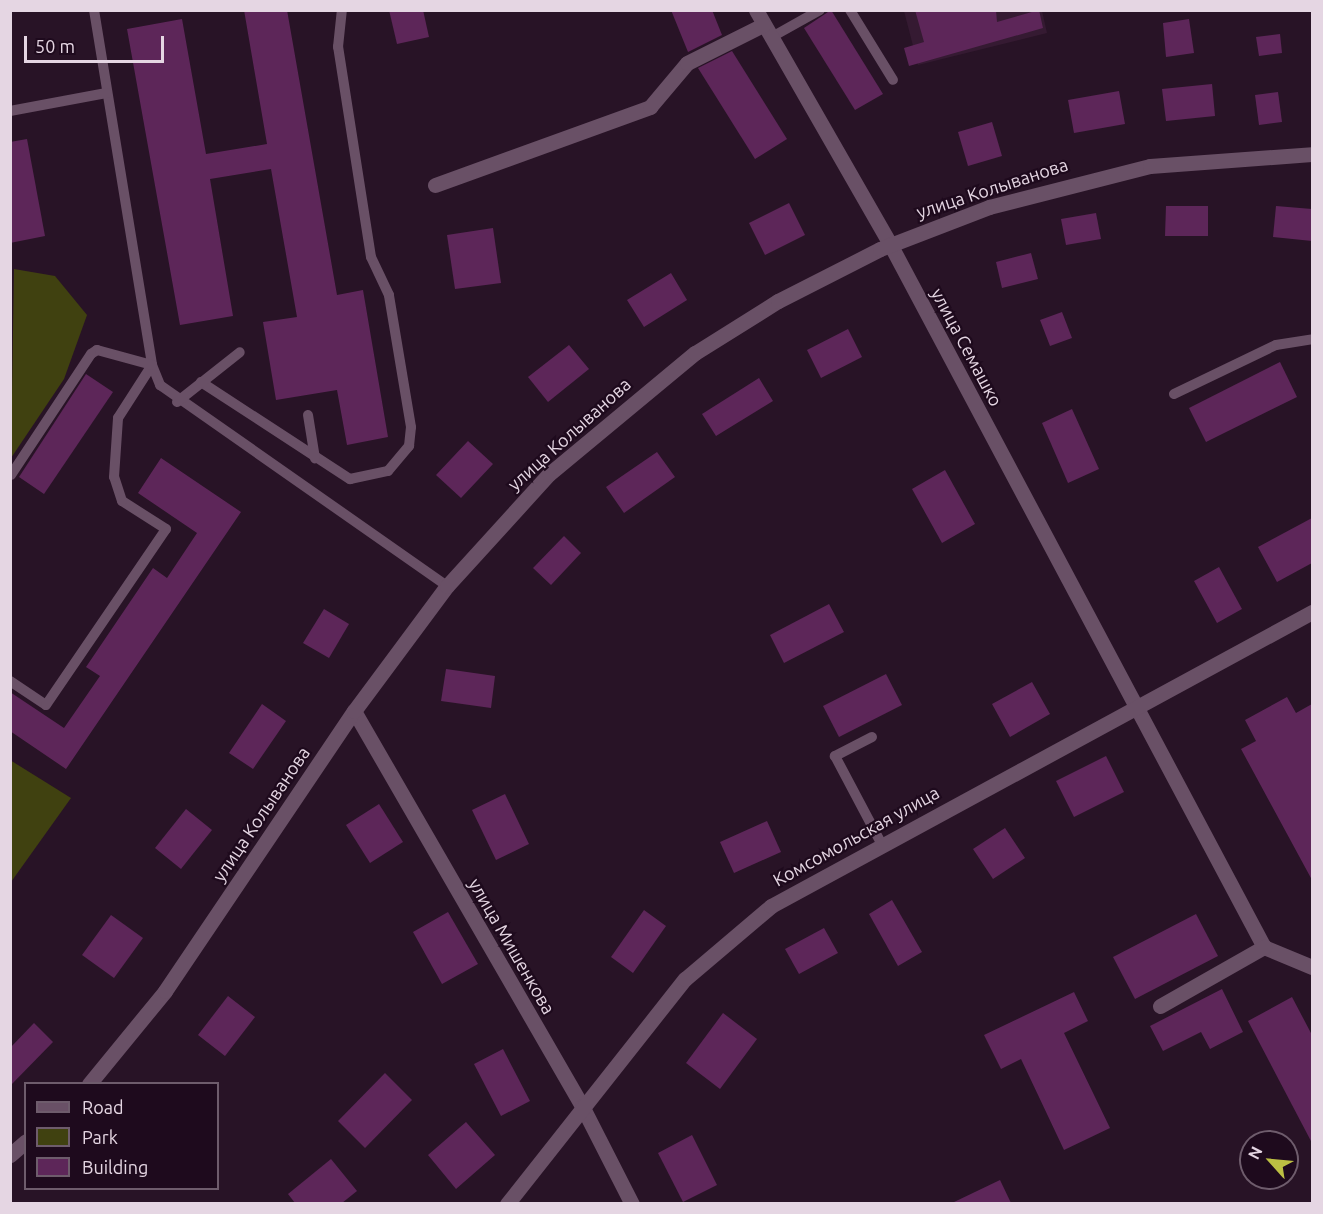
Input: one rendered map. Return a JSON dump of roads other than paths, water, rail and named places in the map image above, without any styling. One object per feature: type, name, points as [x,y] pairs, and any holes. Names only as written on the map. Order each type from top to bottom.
[{"type":"street","name":"улица Семашко","points":[[756,10],[890,244],[1264,947]]},
{"type":"street","points":[[435,184],[650,107],[687,63],[767,32]]},
{"type":"street","name":"улица Колыванова","points":[[90,1082],[165,991],[354,711],[447,586],[549,474],[618,412],[695,352],[769,307],[890,244],[1074,181],[1150,166],[1312,154]]},
{"type":"street","name":"Комсомольская улица","points":[[507,1203],[582,1106],[685,980],[727,940],[771,906],[881,843],[1312,612]]},
{"type":"street","name":"улица Мишенкова","points":[[354,711],[582,1106],[632,1203]]},
{"type":"street","points":[[1160,1006],[1264,947],[1312,967]]},
{"type":"street","points":[[10,1155],[24,1143]]},
{"type":"lane","points":[[94,10],[152,364],[160,385],[177,402],[447,586]]},
{"type":"lane","points":[[201,382],[350,480],[378,477],[400,461],[411,427],[389,295],[371,257],[338,47],[342,10]]},
{"type":"lane","points":[[767,32],[820,10]]},
{"type":"lane","points":[[850,10],[893,80]]},
{"type":"lane","points":[[10,111],[106,93]]},
{"type":"lane","points":[[1174,394],[1276,345],[1312,339]]},
{"type":"lane","points":[[11,475],[91,354],[97,350],[152,364]]},
{"type":"lane","points":[[177,402],[240,352]]},
{"type":"lane","points":[[10,681],[46,705],[166,529],[122,501],[114,477],[118,418],[152,364]]},
{"type":"lane","points":[[308,415],[315,458]]},
{"type":"lane","points":[[872,737],[836,756],[881,843]]}]
